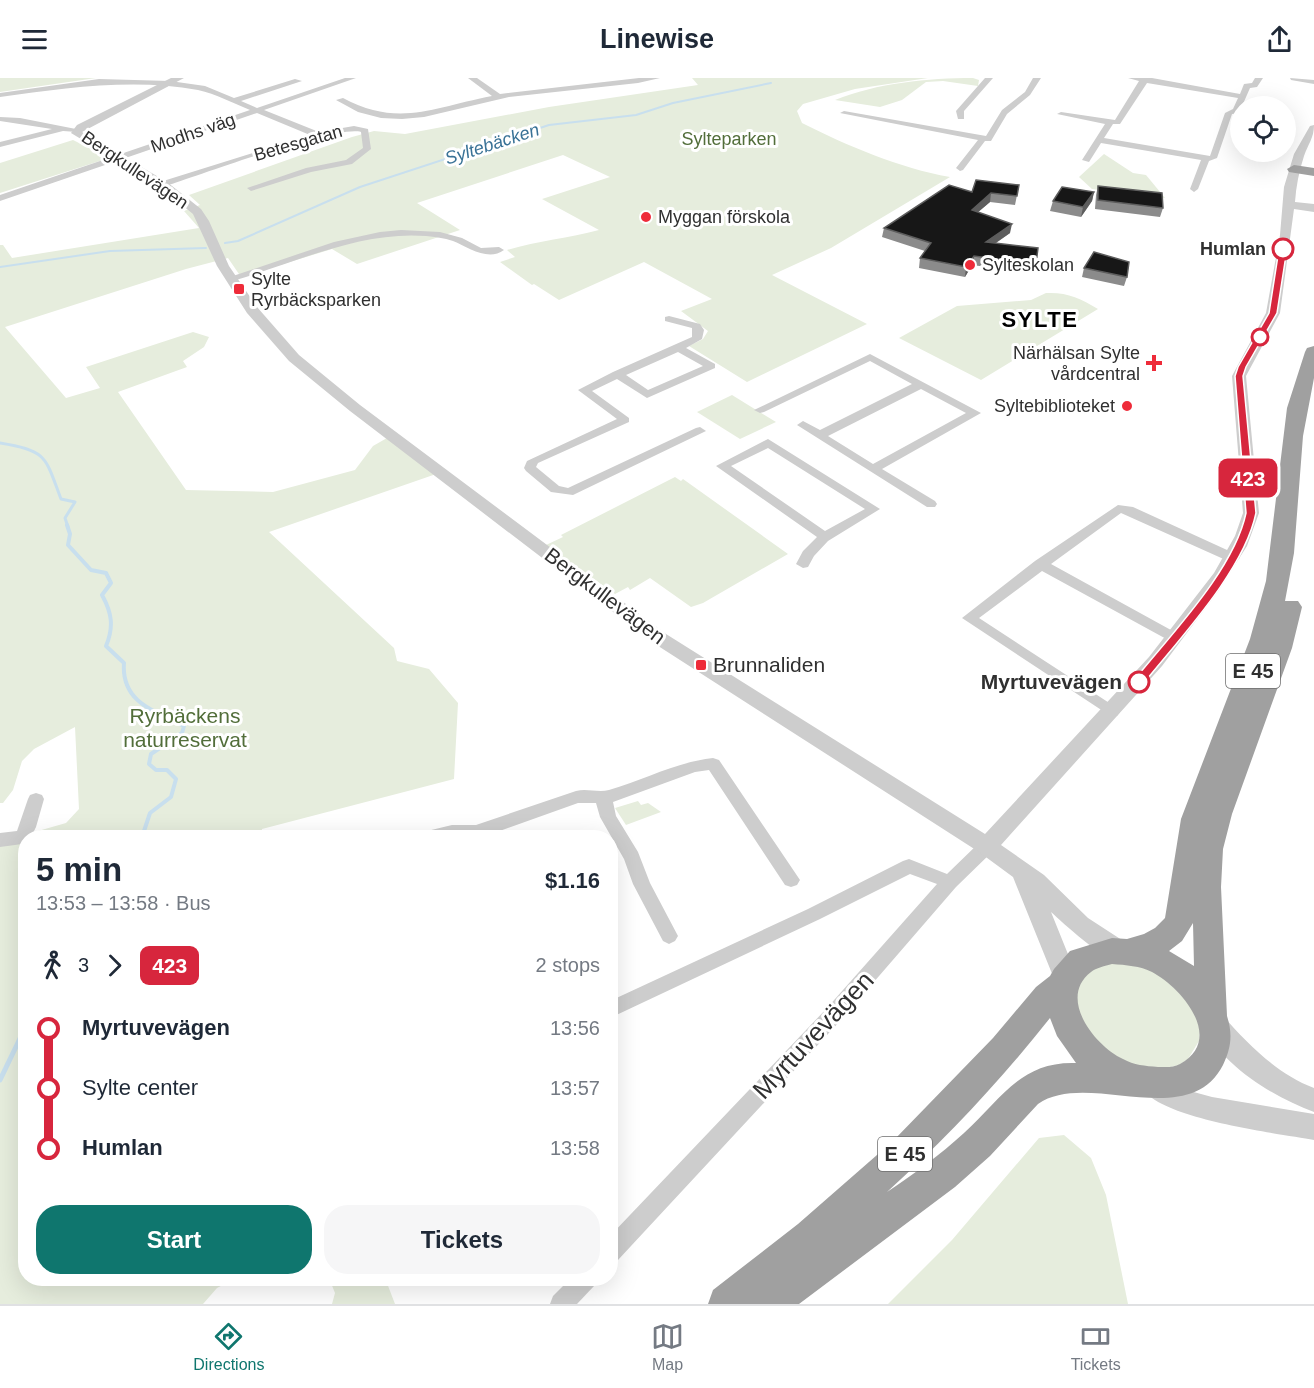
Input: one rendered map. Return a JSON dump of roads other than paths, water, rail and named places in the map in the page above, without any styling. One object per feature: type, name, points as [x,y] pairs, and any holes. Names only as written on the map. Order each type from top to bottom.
[{"type":"highway","points":[[1294,169],[1314,172]]},
{"type":"highway","name":"E 45","points":[[1143,1082],[1108,1069],[1090,1057],[1076,1041],[1064,1016],[1061,1000],[1065,982],[1073,968],[1084,960],[1097,954],[1124,951],[1167,938],[1178,926],[1188,846],[1199,806],[1253,671],[1279,581],[1297,411],[1314,352]]},
{"type":"highway","name":"E 45","points":[[768,1304],[942,1174],[978,1144],[1026,1093],[1039,1084],[1065,1078],[1177,1082],[1200,1070],[1213,1049],[1206,886],[1209,849],[1218,814],[1276,657],[1292,595],[1303,519],[1307,443],[1314,396]]},
{"type":"highway","name":"E 45","points":[[1124,951],[1159,961],[1179,972],[1195,988],[1213,1020]]},
{"type":"highway","name":"E 45","points":[[727,1304],[811,1237],[905,1153],[1005,1049],[1047,997],[1065,982]]},
{"type":"street","name":"Modhs väg","points":[[0,198],[352,78]]},
{"type":"street","points":[[472,78],[498,97]]},
{"type":"street","points":[[340,100],[376,114],[412,117],[435,114],[498,97],[656,78]]},
{"type":"street","points":[[961,117],[960,111],[990,78]]},
{"type":"street","points":[[844,113],[988,139],[994,127],[1012,105],[1029,92],[1036,83],[1036,78]]},
{"type":"street","points":[[1132,78],[1238,96]]},
{"type":"street","points":[[1243,96],[1247,86],[1254,85],[1258,78]]},
{"type":"street","points":[[1294,78],[1314,82]]},
{"type":"street","points":[[0,95],[100,79],[172,81],[202,88],[318,135]]},
{"type":"street","points":[[1061,114],[1117,122],[1142,83],[1147,79]]},
{"type":"street","points":[[0,145],[69,129],[172,81]]},
{"type":"street","points":[[234,101],[298,81]]},
{"type":"street","points":[[1194,189],[1206,159],[1213,158],[1230,114]]},
{"type":"street","name":"Bergkullevägen","points":[[0,119],[32,120],[69,129],[163,184],[203,220],[224,266],[252,310],[294,357],[355,408],[659,638],[987,846],[1036,882],[1080,925],[1124,951]]},
{"type":"street","points":[[1086,160],[1110,122]]},
{"type":"street","name":"Betesgatan","points":[[163,184],[318,135],[359,128],[365,133],[368,149],[349,162],[309,170],[251,188]]},
{"type":"street","name":"Myrtuvevägen","points":[[618,1244],[834,1014],[950,882],[987,846],[1112,712],[1175,638],[1233,558],[1248,528],[1251,513],[1239,376],[1273,313],[1294,169],[1314,128]]},
{"type":"street","points":[[960,168],[983,138]]},
{"type":"street","points":[[1098,140],[1209,159]]},
{"type":"street","points":[[1287,205],[1314,208]]},
{"type":"street","points":[[231,278],[376,234],[440,235],[457,240],[474,251],[499,250]]},
{"type":"street","points":[[669,319],[696,326],[699,330],[697,339],[584,390],[625,420],[531,464],[530,468],[555,489],[562,492],[576,490],[699,431]]},
{"type":"street","points":[[616,374],[647,395],[711,366],[679,348]]},
{"type":"street","points":[[760,410],[870,357],[975,413],[873,469]]},
{"type":"street","points":[[820,435],[921,384]]},
{"type":"street","points":[[803,425],[931,504]]},
{"type":"street","points":[[803,564],[805,557],[825,537],[874,509],[768,443],[722,466],[825,537]]},
{"type":"street","points":[[1112,712],[969,618],[1041,564],[1122,509],[1233,558]]},
{"type":"street","points":[[1041,564],[1175,638]]},
{"type":"street","points":[[489,830],[576,797],[585,795],[606,798],[694,766],[713,764],[791,880]]},
{"type":"street","points":[[606,798],[604,803],[608,817],[616,830]]},
{"type":"street","points":[[26,830],[36,799]]},
{"type":"street","points":[[618,834],[632,857],[647,895],[669,936]]},
{"type":"street","points":[[0,840],[18,838]]},
{"type":"street","points":[[618,1006],[824,909],[909,866],[950,882]]},
{"type":"street","name":"Bergkullevägen","points":[[1017,869],[1036,902],[1065,982]]},
{"type":"street","points":[[1213,1020],[1254,1067],[1281,1087],[1314,1100]]},
{"type":"street","points":[[1143,1082],[1186,1102],[1212,1109],[1314,1127]]},
{"type":"street","points":[[561,1304],[578,1286]]},
{"type":"waterway","name":"Syltebäcken","points":[[225,243],[238,241],[360,187],[549,125],[636,115],[673,103],[771,83]]},
{"type":"waterway","name":"Syltebäcken","points":[[0,267],[110,251],[206,248]]},
{"type":"waterway","points":[[0,443],[28,449],[42,458],[61,499],[75,502],[65,518],[68,527]]},
{"type":"waterway","points":[[67,525],[70,534],[68,545],[91,570],[106,573],[111,583],[102,595],[111,620],[106,646],[124,663],[124,676],[128,687],[142,704],[184,726],[182,733],[151,754],[149,764],[156,770],[167,770],[176,779],[171,797],[150,813],[144,830]]},
{"type":"waterway","points":[[0,1080],[18,1043]]},
{"type":"place","name":"Myggan förskola","points":[[646,217]]},
{"type":"place","name":"Humlan","points":[[1283,249]]},
{"type":"place","name":"Sylteskolan","points":[[970,265]]},
{"type":"place","name":"Sylte Ryrbäcksparken","points":[[239,289]]},
{"type":"place","name":"Närhälsan Sylte vårdcentral","points":[[1154,363]]},
{"type":"place","name":"Syltebiblioteket","points":[[1127,406]]},
{"type":"place","name":"Brunnaliden","points":[[701,665]]},
{"type":"place","name":"Myrtuvevägen","points":[[1139,682]]},
{"type":"district","name":"SYLTE","points":[[1040,319]]},
{"type":"park label","name":"Sylteparken","points":[[729,139]]},
{"type":"park label","name":"Ryrbäckens naturreservat","points":[[185,728]]}]
